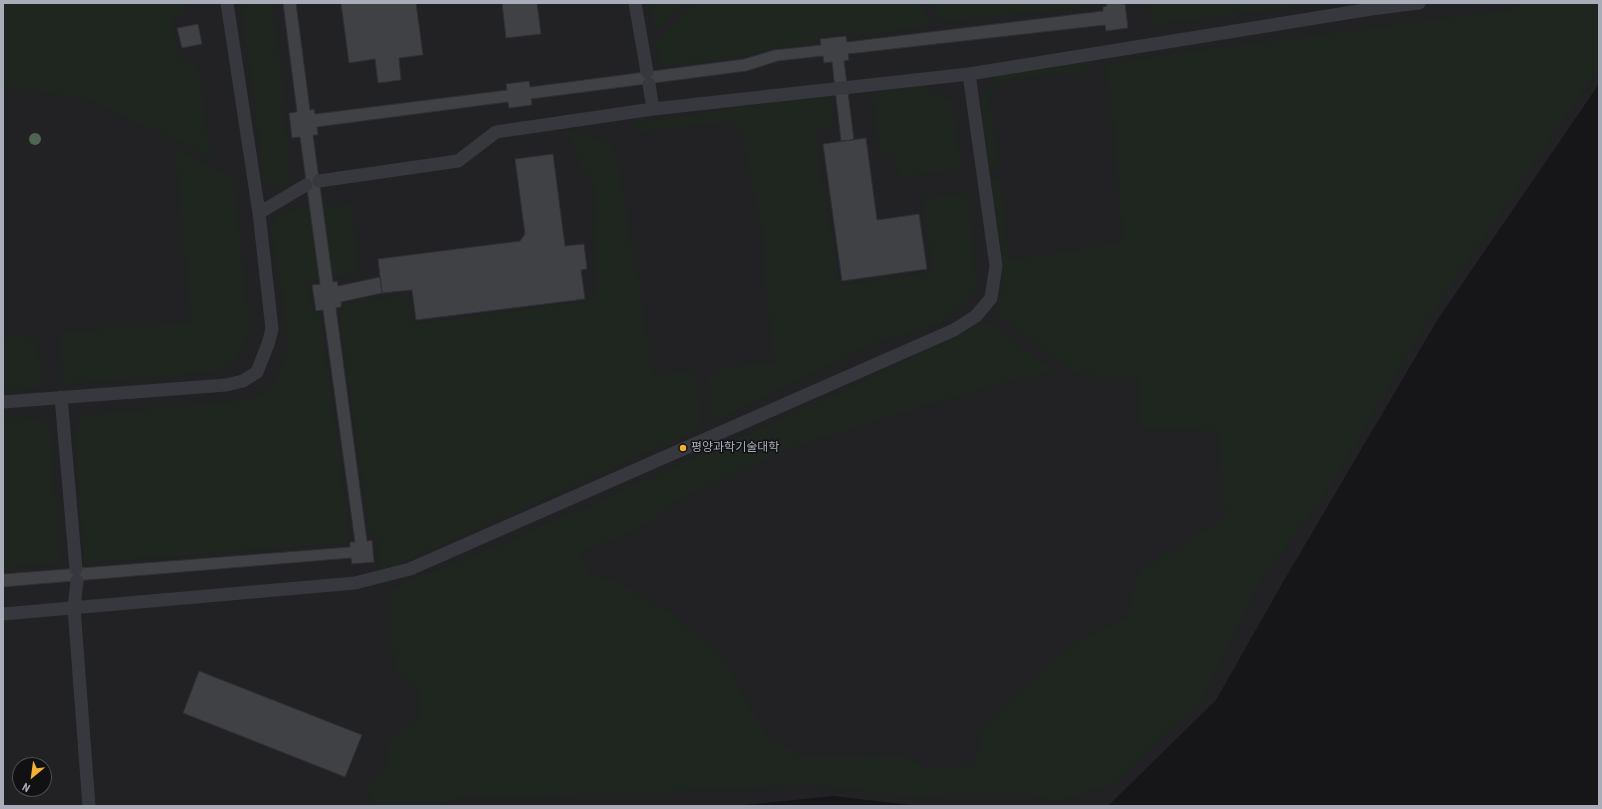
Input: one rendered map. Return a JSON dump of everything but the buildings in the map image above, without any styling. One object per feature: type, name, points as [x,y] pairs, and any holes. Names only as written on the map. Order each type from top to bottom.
[{"type":"lane","points":[[3,402],[226,385],[243,381],[257,372],[263,360],[272,329],[259,213],[227,3]]},
{"type":"lane","points":[[635,3],[653,109]]},
{"type":"lane","points":[[319,181],[458,161],[496,132],[653,109],[968,74],[1363,10],[1419,3]]},
{"type":"lane","points":[[3,614],[355,583],[410,569],[954,330],[976,316],[991,298],[996,266],[968,74]]},
{"type":"lane","points":[[259,213],[306,185]]},
{"type":"lane","points":[[62,397],[77,575],[74,608],[89,806]]},
{"type":"shaded area","name":"평양과학기술대학","points":[[3,3],[1599,3],[1599,84],[1438,319],[1286,577],[1216,700],[1108,806],[919,806],[834,796],[735,806],[3,806]]},
{"type":"shaded area","points":[[3,3],[185,3],[186,13],[171,20],[179,58],[198,65],[211,160],[178,141],[85,99],[15,87],[3,87]]},
{"type":"shaded area","points":[[241,3],[272,3],[285,98],[282,108],[288,143],[290,185],[264,183]]},
{"type":"shaded area","points":[[650,3],[683,3],[655,31]]},
{"type":"shaded area","points":[[695,3],[918,3],[932,21],[931,26],[850,37],[849,32],[817,36],[818,42],[774,48],[744,57],[660,67],[656,42]]},
{"type":"shaded area","points":[[928,3],[1093,3],[1087,7],[940,22],[936,13]]},
{"type":"shaded area","points":[[1149,3],[1297,3],[1297,7],[1151,25]]},
{"type":"shaded area","points":[[1521,3],[1599,3],[1599,67],[1433,312],[1331,485],[1257,586],[1204,697],[1114,783],[1059,801],[1028,795],[966,791],[922,798],[816,785],[508,798],[466,795],[437,806],[378,805],[365,787],[387,769],[387,740],[417,719],[420,693],[396,672],[392,646],[392,588],[500,545],[840,392],[989,321],[1033,356],[1057,371],[993,385],[787,449],[665,507],[647,525],[580,553],[592,576],[612,579],[669,612],[720,655],[768,738],[805,757],[907,757],[925,769],[973,766],[984,725],[1075,642],[1127,618],[1139,572],[1226,516],[1217,431],[1138,428],[1139,378],[1077,374],[996,314],[1003,283],[1003,265],[991,181],[1000,179],[1009,257],[1012,260],[1123,242],[1110,90],[1104,63],[1514,9]]},
{"type":"shaded area","points":[[1090,62],[1091,70],[1009,79],[998,87],[991,81],[999,74],[1024,68]]},
{"type":"shaded area","points":[[920,83],[951,101],[962,169],[898,177],[893,151],[879,152],[871,89]]},
{"type":"shaded area","points":[[989,86],[995,90],[991,97],[990,103],[999,166],[989,168],[981,102]]},
{"type":"shaded area","points":[[830,94],[834,128],[814,132],[840,285],[933,272],[923,199],[967,192],[977,289],[967,302],[942,323],[878,342],[714,421],[708,376],[719,374],[718,368],[775,362],[765,286],[764,239],[742,137],[730,122],[635,133],[633,123]]},
{"type":"shaded area","points":[[565,129],[614,145],[627,212],[635,275],[638,274],[652,375],[693,370],[703,420],[698,430],[387,569],[379,568],[377,537],[370,537],[339,311],[343,309],[344,305],[408,293],[412,324],[586,301],[597,294],[593,225],[595,188],[580,163]]},
{"type":"shaded area","points":[[175,149],[233,179],[248,309],[248,335],[240,353],[229,367],[213,373],[63,384],[60,332],[191,323]]},
{"type":"shaded area","points":[[352,204],[359,273],[308,282],[313,313],[320,314],[350,537],[346,537],[347,543],[84,563],[75,432],[83,415],[249,400],[273,388],[288,350],[285,315],[273,243],[273,221],[275,216],[299,208]]},
{"type":"shaded area","points":[[25,336],[35,339],[42,370],[40,389],[3,392],[3,337]]},
{"type":"shaded area","points":[[20,417],[38,419],[50,429],[59,559],[54,564],[3,568],[3,418]]},
{"type":"place","name":"평양과학기술대학","points":[[683,448]]}]
